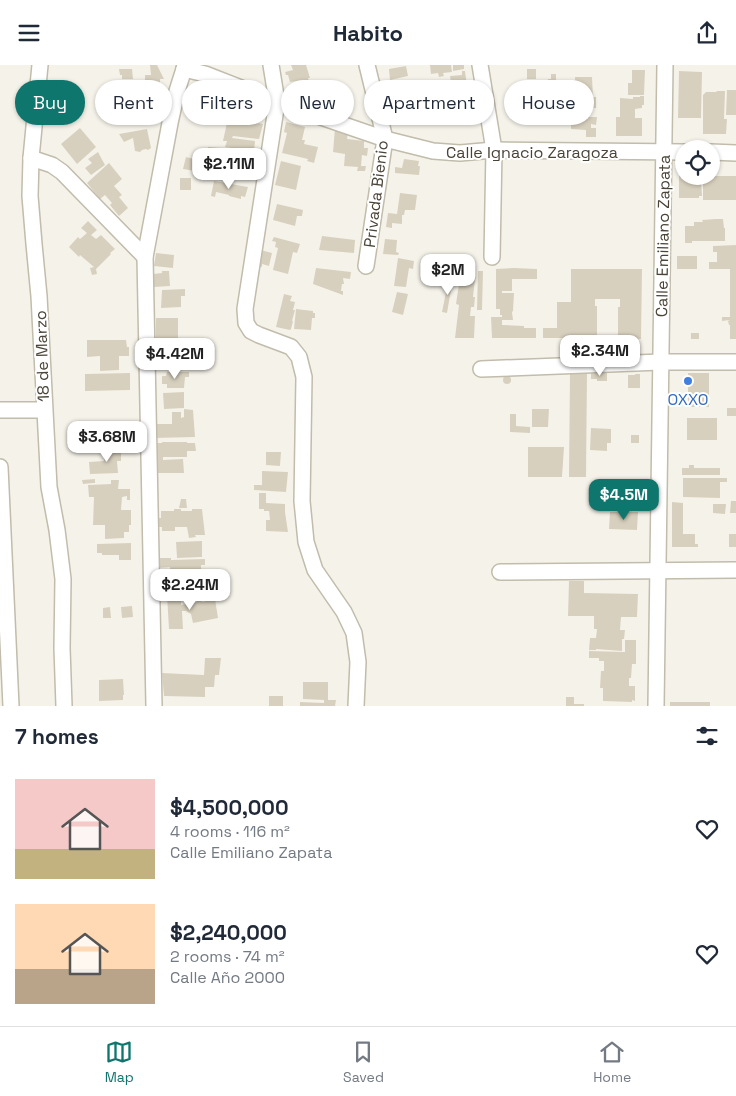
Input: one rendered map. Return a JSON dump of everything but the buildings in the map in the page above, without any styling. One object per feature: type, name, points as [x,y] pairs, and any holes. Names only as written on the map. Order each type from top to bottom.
[{"type":"street","name":"18 de Marzo","points":[[40,65],[31,158],[30,196],[40,296],[49,487],[63,579],[62,648],[64,706]]},
{"type":"street","points":[[271,65],[277,102],[245,309],[246,323],[251,331],[291,347],[299,357],[304,377],[302,501],[306,542],[315,570],[344,612],[354,633],[358,662],[356,706]]},
{"type":"street","name":"Privada Bienio","points":[[366,266],[386,139],[367,65]]},
{"type":"street","points":[[480,65],[494,151],[492,257]]},
{"type":"street","name":"Calle Emiliano Zapata","points":[[656,706],[665,65]]},
{"type":"street","points":[[154,706],[145,257],[170,123],[183,67]]},
{"type":"street","name":"Calle Ignacio Zaragoza","points":[[183,67],[277,102],[386,139],[433,151],[460,153],[494,151],[675,152]]},
{"type":"street","points":[[720,153],[736,153]]},
{"type":"street","points":[[31,158],[52,165],[62,172],[145,257]]},
{"type":"street","points":[[481,369],[661,362],[736,362]]},
{"type":"street","points":[[0,411],[44,410]]},
{"type":"street","points":[[0,467],[4,643],[10,706]]},
{"type":"street","points":[[500,572],[736,570]]},
{"type":"place","name":"OXXO","points":[[688,381]]}]
